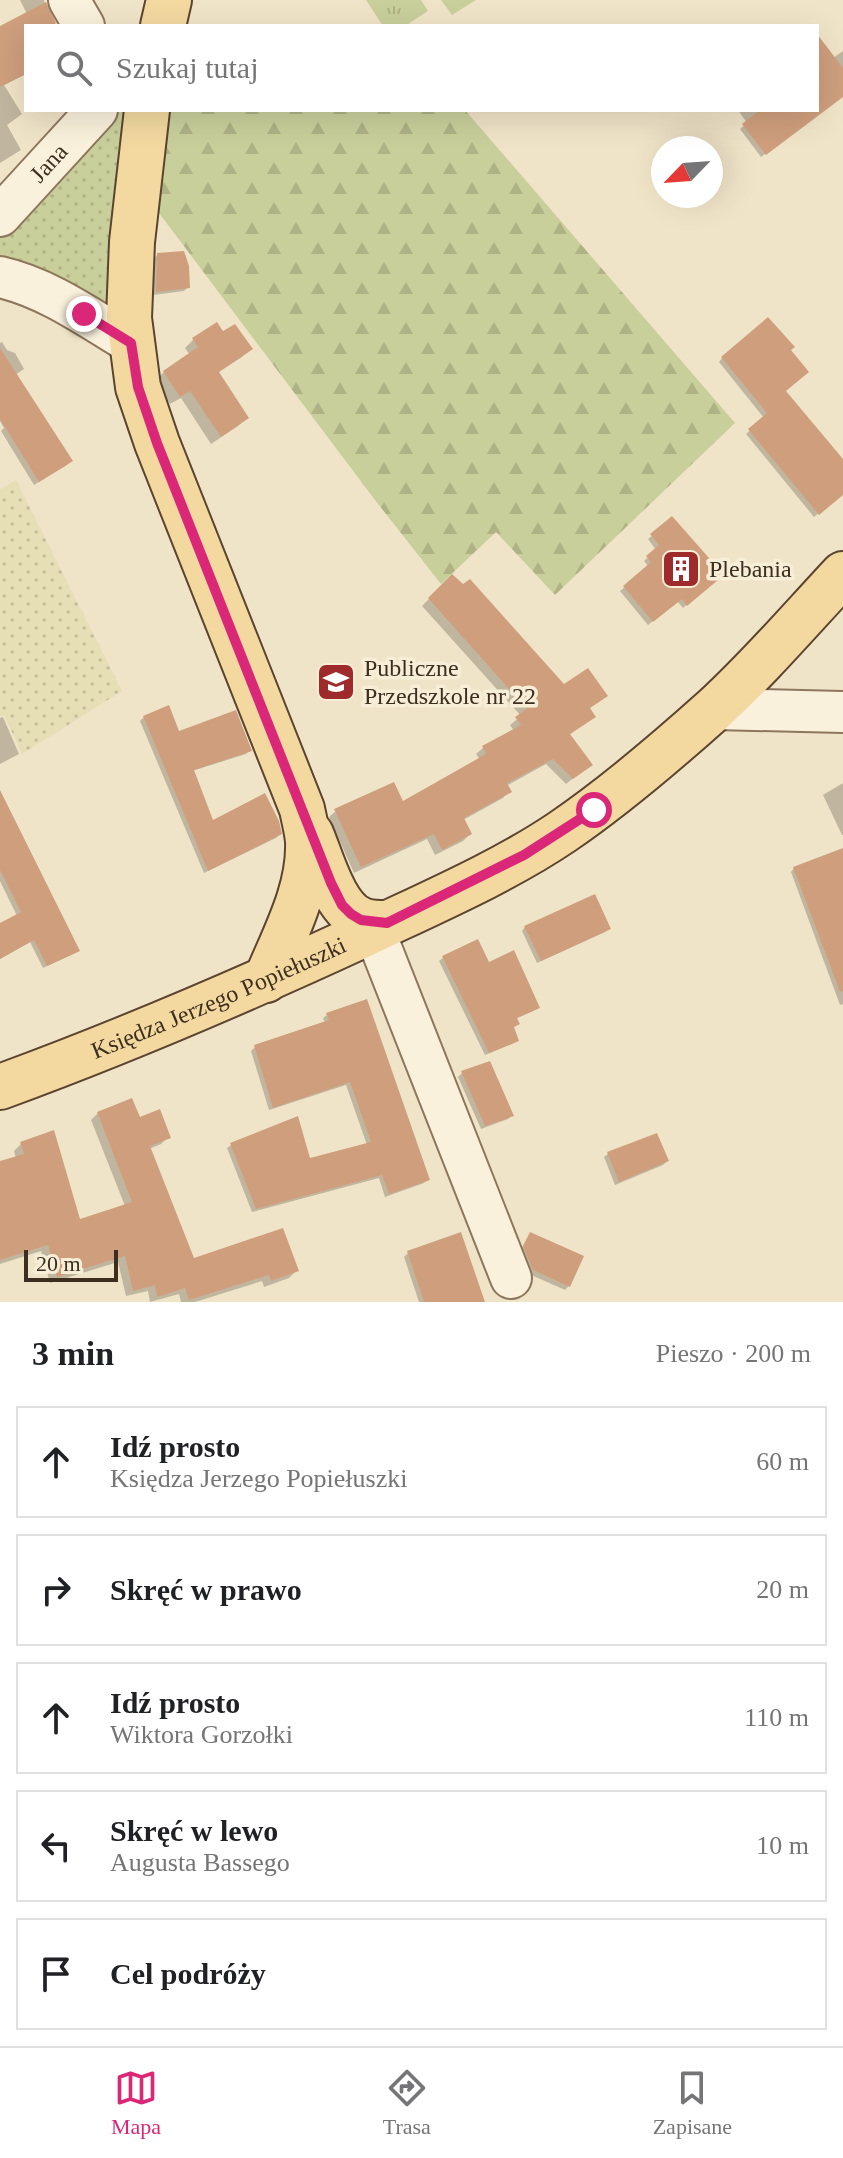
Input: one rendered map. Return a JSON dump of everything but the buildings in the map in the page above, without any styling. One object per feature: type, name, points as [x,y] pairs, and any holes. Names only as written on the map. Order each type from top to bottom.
[{"type":"main road","points":[[163,24],[169,0]]},
{"type":"main road","points":[[147,112],[132,242],[129,318],[138,387],[157,443],[342,905],[361,920],[381,926]]},
{"type":"main road","name":"Księdza Jerzego Popiełuszki","points":[[0,1087],[266,980],[524,855],[594,810],[714,709],[843,574]]},
{"type":"main road","points":[[266,980],[302,893],[308,863],[308,837],[302,809]]},
{"type":"street","points":[[69,0],[83,24]]},
{"type":"street","name":"Jana","points":[[0,216],[95,112]]},
{"type":"street","points":[[0,277],[50,295],[131,343]]},
{"type":"street","points":[[714,709],[843,712]]},
{"type":"street","points":[[381,926],[511,1278]]},
{"type":"shaded area","points":[[16,480],[122,691],[22,754],[4,715],[0,716],[0,489]]},
{"type":"green space","points":[[366,0],[421,0],[428,11],[408,24],[382,24]]},
{"type":"green space","points":[[441,0],[476,0],[452,15]]},
{"type":"green space","points":[[95,112],[171,112],[156,209],[129,318],[0,277],[0,216]]},
{"type":"green space","points":[[171,112],[467,112],[735,423],[555,595],[496,532],[441,584],[156,209]]},
{"type":"place","name":"Plebania","points":[[681,569]]},
{"type":"place","name":"Publiczne Przedszkole nr 22","points":[[336,682]]},
{"type":"route","points":[[84,314],[131,343],[138,387],[157,443],[331,883],[342,905],[351,914],[361,920],[387,923],[524,855],[594,810]]}]
